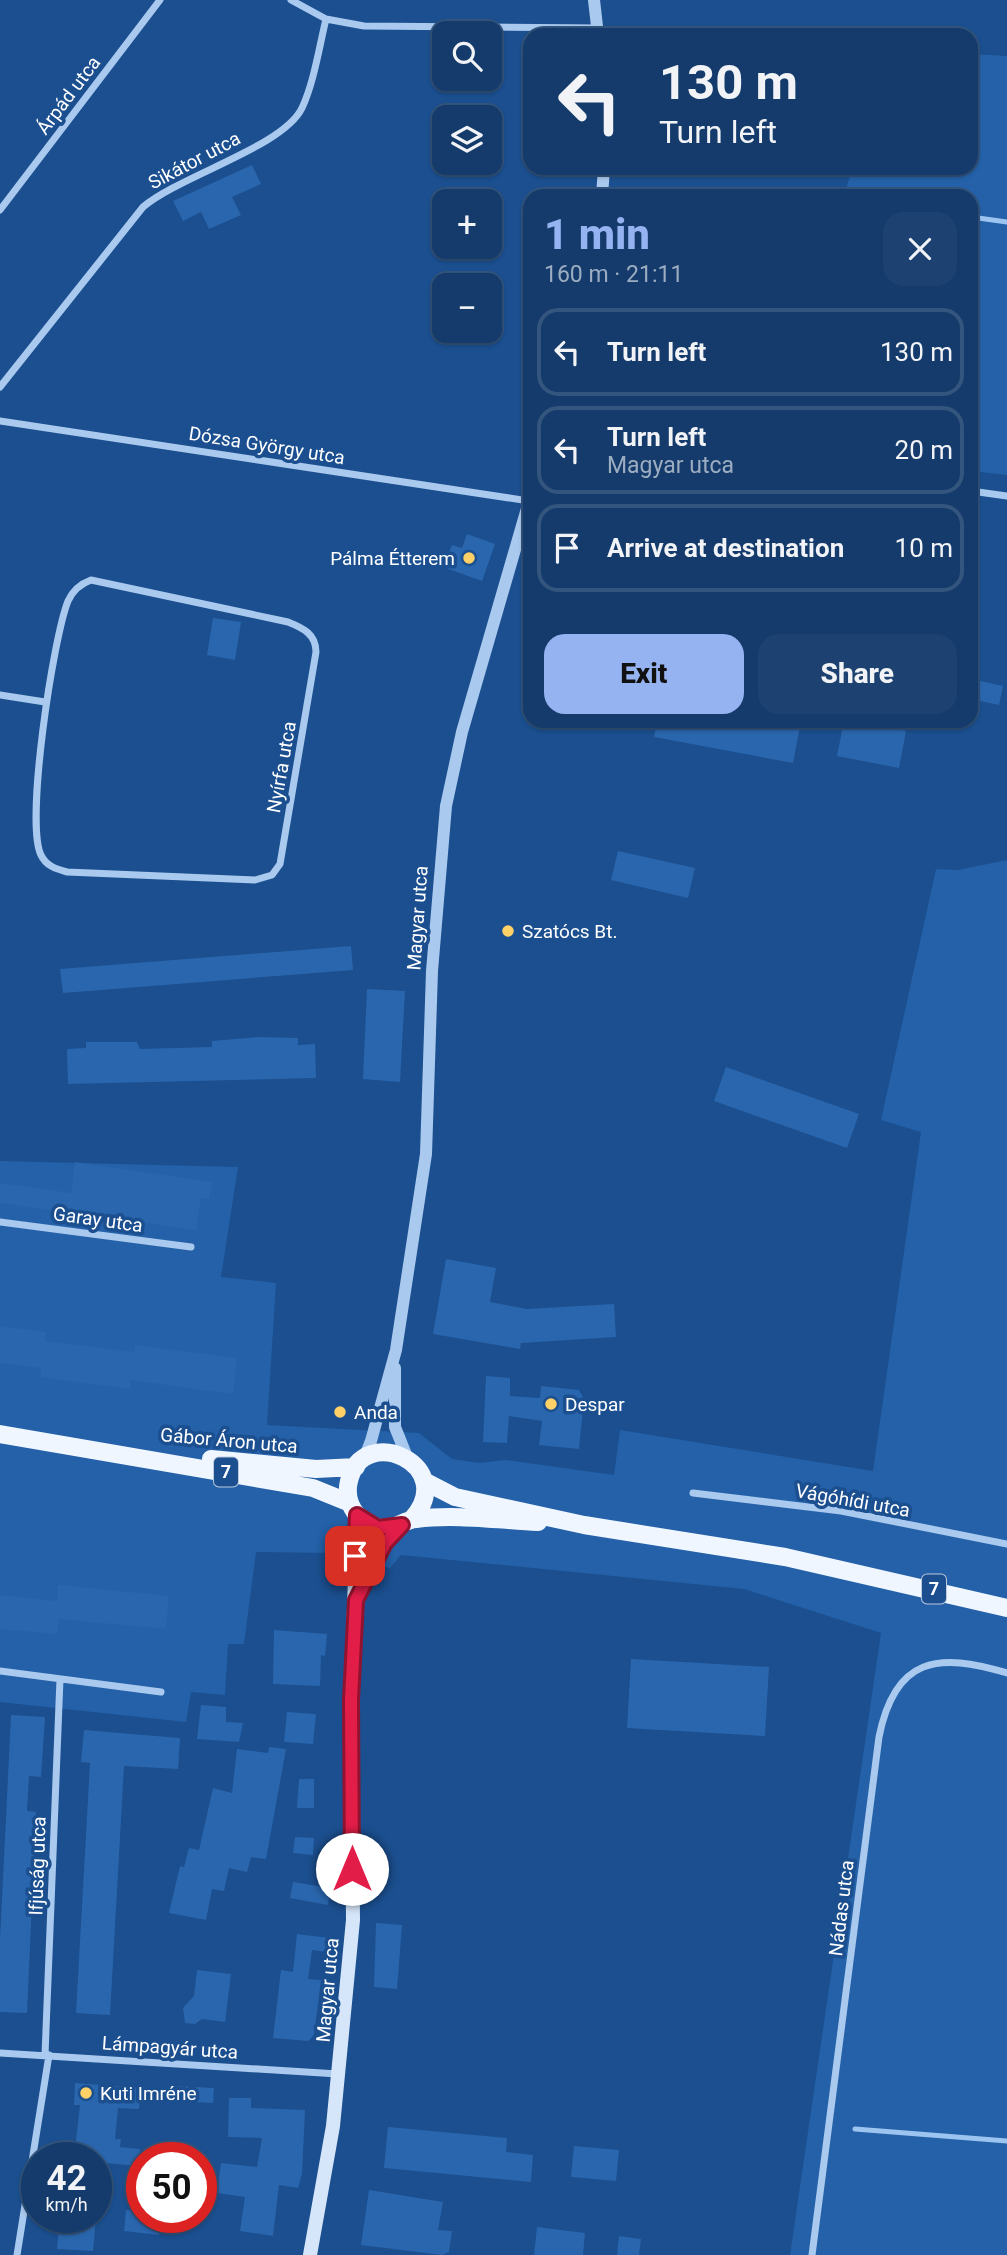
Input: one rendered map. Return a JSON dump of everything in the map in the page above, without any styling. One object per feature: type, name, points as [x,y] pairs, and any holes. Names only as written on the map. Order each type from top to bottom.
[{"type":"main road","name":"Gábor Áron utca","points":[[0,1434],[313,1488],[353,1509]]},
{"type":"main road","name":"Gábor Áron utca","points":[[99,1449],[316,1469],[359,1463]]},
{"type":"main road","name":"7","points":[[359,1463],[385,1452],[407,1457],[424,1481],[455,1497],[584,1525],[785,1557],[1007,1608]]},
{"type":"main road","points":[[353,1509],[348,1484],[359,1463]]},
{"type":"main road","points":[[407,1522],[424,1497],[424,1481]]},
{"type":"main road","name":"7","points":[[353,1509],[378,1528],[452,1518],[584,1525]]},
{"type":"main road","name":"Magyar utca","points":[[310,2255],[330,2147],[353,1920],[351,1700],[356,1600],[353,1509]]},
{"type":"main road","name":"Magyar utca","points":[[356,1600],[385,1543],[407,1522]]},
{"type":"street","points":[[290,0],[326,19],[364,26],[523,29]]},
{"type":"street","points":[[594,0],[598,28]]},
{"type":"street","name":"Árpád utca","points":[[0,210],[155,2]]},
{"type":"street","name":"Sikátor utca","points":[[0,387],[143,207],[174,186],[274,135],[295,120],[306,98],[326,19]]},
{"type":"street","name":"Dózsa György utca","points":[[0,421],[523,499]]},
{"type":"street","points":[[978,492],[1007,496]]},
{"type":"street","name":"Magyar utca","points":[[359,1463],[371,1441],[396,1350],[429,1126],[432,971],[446,806],[462,732],[523,524]]},
{"type":"street","name":"Nyírfa utca","points":[[98,580],[301,627],[314,639],[316,652],[277,871],[255,880],[208,880],[67,872],[50,866],[41,856],[36,832],[45,702],[68,603],[75,590],[85,582],[98,580]]},
{"type":"street","points":[[0,695],[45,702]]},
{"type":"street","name":"Garay utca","points":[[0,1222],[191,1247]]},
{"type":"street","name":"Magyar utca","points":[[396,1350],[395,1427],[407,1457]]},
{"type":"street","name":"Vágóhídi utca","points":[[693,1493],[841,1511],[1007,1544]]},
{"type":"street","name":"Nádas utca","points":[[812,2255],[879,1737],[886,1707],[908,1679],[940,1660],[964,1661],[1007,1673]]},
{"type":"street","points":[[0,1671],[160,1692]]},
{"type":"street","name":"Ifjúság utca","points":[[17,2255],[47,2055],[60,1679]]},
{"type":"street","name":"Lámpagyár utca","points":[[0,2053],[338,2074]]},
{"type":"shaded area","points":[[978,54],[1007,56],[1007,475],[978,472],[978,189],[846,189],[850,175],[978,175]]},
{"type":"shaded area","points":[[1007,860],[1007,2255],[790,2255],[881,1633],[744,1589],[401,1555],[390,1568],[334,1553],[256,1552],[244,1644],[228,1644],[225,1695],[191,1692],[186,1722],[0,1702],[0,1161],[238,1167],[221,1277],[276,1283],[267,1425],[419,1433],[452,1459],[479,1463],[506,1460],[614,1475],[620,1430],[873,1471],[921,1132],[881,1120],[936,869],[958,870]]},
{"type":"building","points":[[252,165],[261,184],[232,197],[241,215],[209,229],[201,212],[183,221],[173,201]]},
{"type":"building","name":"Pálma Étterem","points":[[467,534],[495,544],[482,581],[443,567],[452,545],[462,548]]},
{"type":"building","points":[[213,618],[241,622],[235,660],[207,655]]},
{"type":"building","points":[[978,681],[1003,686],[999,705],[978,700]]},
{"type":"building","points":[[656,728],[800,728],[793,763],[654,737]]},
{"type":"building","points":[[843,728],[899,728],[906,731],[899,768],[837,756]]},
{"type":"building","points":[[618,851],[695,868],[688,898],[611,880]]},
{"type":"building","points":[[351,946],[353,970],[63,993],[60,969]]},
{"type":"building","points":[[367,989],[405,991],[400,1082],[363,1079]]},
{"type":"building","points":[[260,1037],[298,1038],[298,1045],[315,1044],[316,1078],[68,1084],[67,1049],[86,1048],[86,1042],[137,1042],[140,1049],[212,1047],[212,1041]]},
{"type":"building","points":[[726,1067],[859,1114],[847,1148],[714,1101]]},
{"type":"building","points":[[75,1162],[212,1182],[209,1199],[201,1198],[196,1230],[0,1203],[0,1183],[71,1193]]},
{"type":"building","points":[[446,1259],[496,1268],[490,1302],[527,1309],[614,1304],[616,1337],[521,1343],[520,1349],[433,1334]]},
{"type":"building","points":[[0,1326],[46,1332],[45,1341],[134,1352],[135,1345],[237,1358],[233,1394],[131,1380],[130,1389],[40,1377],[41,1368],[0,1363]]},
{"type":"building","points":[[486,1376],[510,1378],[510,1396],[540,1398],[541,1386],[579,1390],[584,1399],[579,1449],[539,1445],[542,1421],[509,1416],[507,1443],[483,1442]]},
{"type":"building","points":[[58,1585],[169,1596],[166,1629],[59,1619],[57,1634],[0,1629],[0,1595],[57,1601]]},
{"type":"building","points":[[274,1630],[327,1634],[325,1656],[321,1655],[320,1686],[273,1684]]},
{"type":"building","points":[[631,1659],[769,1667],[765,1736],[627,1728]]},
{"type":"building","points":[[201,1705],[226,1707],[226,1722],[243,1723],[239,1742],[197,1739]]},
{"type":"building","points":[[287,1712],[316,1714],[313,1744],[284,1742]]},
{"type":"building","points":[[11,1715],[45,1717],[41,1777],[29,1776],[27,1811],[36,1812],[27,2013],[0,2012],[0,1940]]},
{"type":"building","points":[[84,1730],[180,1738],[178,1769],[124,1766],[110,2015],[76,2013],[90,1763],[81,1762]]},
{"type":"building","points":[[269,1747],[286,1749],[266,1859],[251,1857],[247,1872],[229,1868],[224,1891],[212,1889],[206,1920],[169,1913],[180,1866],[184,1867],[189,1848],[199,1850],[213,1788],[232,1793],[237,1749],[268,1753]]},
{"type":"building","points":[[299,1779],[314,1779],[314,1808],[297,1808]]},
{"type":"building","points":[[295,1837],[314,1838],[313,1855],[293,1853]]},
{"type":"building","points":[[293,1882],[330,1888],[328,1905],[290,1898]]},
{"type":"building","points":[[376,1923],[402,1925],[397,1989],[374,1987]]},
{"type":"building","points":[[297,1934],[329,1938],[327,1952],[312,1950],[308,1979],[321,1980],[314,2035],[308,2041],[273,2038],[281,1970],[293,1972]]},
{"type":"building","points":[[197,1970],[231,1974],[225,2022],[202,2019],[195,2024],[185,2023],[183,2008],[194,1996]]},
{"type":"building","points":[[75,2083],[141,2088],[139,2109],[118,2108],[115,2139],[121,2139],[120,2147],[126,2148],[126,2165],[112,2164],[112,2142],[76,2142],[80,2105],[74,2105]]},
{"type":"building","points":[[177,2086],[214,2088],[213,2103],[176,2101]]},
{"type":"building","points":[[229,2098],[251,2098],[251,2108],[305,2110],[302,2174],[298,2188],[279,2185],[273,2236],[240,2231],[245,2197],[217,2193],[221,2163],[257,2167],[262,2138],[228,2137]]},
{"type":"building","points":[[388,2127],[507,2138],[506,2152],[533,2155],[531,2182],[384,2168]]},
{"type":"building","points":[[574,2146],[619,2150],[616,2181],[571,2177]]},
{"type":"building","points":[[369,2190],[443,2202],[438,2230],[452,2231],[449,2252],[442,2255],[361,2245]]},
{"type":"building","points":[[537,2227],[585,2233],[583,2255],[534,2255]]},
{"type":"building","points":[[58,2233],[95,2233],[93,2251],[57,2249]]},
{"type":"building","points":[[619,2236],[641,2239],[639,2255],[617,2255]]},
{"type":"waterway","points":[[978,218],[1007,222]]},
{"type":"waterway","points":[[855,2129],[1007,2141]]},
{"type":"place","name":"Pálma Étterem","points":[[469,558]]},
{"type":"place","name":"Szatócs Bt.","points":[[508,931]]},
{"type":"place","name":"Despar","points":[[551,1404]]},
{"type":"place","name":"Anda","points":[[340,1412]]},
{"type":"place","name":"Kuti Imréne","points":[[86,2093]]},
{"type":"route","points":[[352,1869],[351,1700],[356,1600],[385,1543],[402,1525],[378,1528],[357,1515],[355,1556]]}]
